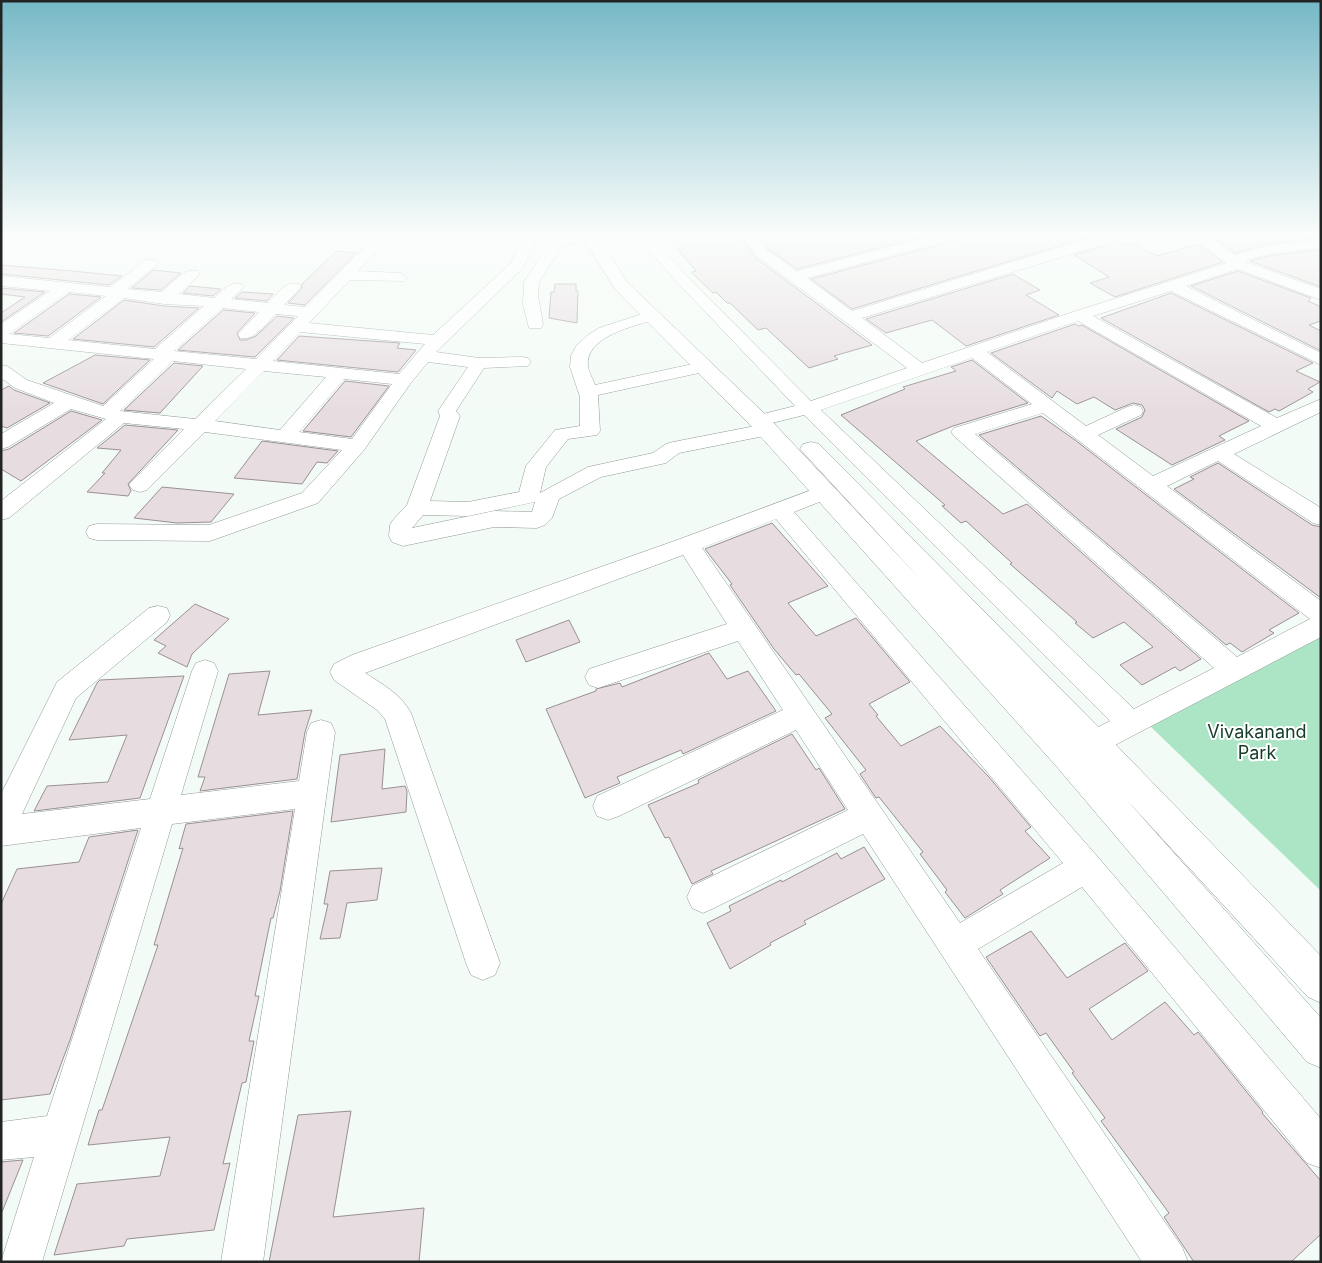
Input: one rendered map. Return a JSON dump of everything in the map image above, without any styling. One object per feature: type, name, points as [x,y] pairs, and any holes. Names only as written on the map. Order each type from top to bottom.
[{"type":"main road","points":[[630,294],[702,367],[768,422],[825,492],[1068,757],[1321,1048]]},
{"type":"main road","points":[[651,294],[768,422],[1093,744],[1321,984]]},
{"type":"street","points":[[1,332],[55,294]]},
{"type":"street","points":[[53,344],[115,294],[309,312]]},
{"type":"street","points":[[164,299],[170,294]]},
{"type":"street","points":[[1,513],[114,415],[164,355],[228,294]]},
{"type":"street","points":[[246,334],[286,294]]},
{"type":"street","points":[[140,486],[260,365],[327,294]]},
{"type":"street","points":[[98,532],[210,533],[310,498],[357,446],[404,380],[431,348],[488,294]]},
{"type":"street","points":[[529,294],[536,324]]},
{"type":"street","points":[[697,294],[808,408],[1131,724]]},
{"type":"street","points":[[819,294],[918,369]]},
{"type":"street","points":[[849,317],[925,294]]},
{"type":"street","points":[[479,363],[447,411],[450,416],[417,508],[401,525],[399,530],[400,536],[403,538],[494,519],[537,520],[541,518],[547,498],[551,494],[596,472],[659,458],[674,448],[768,422],[918,369],[1144,294]]},
{"type":"street","points":[[1190,294],[1321,360]]},
{"type":"street","points":[[1079,315],[1276,426]]},
{"type":"street","points":[[417,508],[468,508],[528,497],[536,466],[562,434],[590,431],[588,392],[579,366],[579,359],[589,342],[606,330],[652,316]]},
{"type":"street","points":[[295,327],[431,348],[479,363],[522,362]]},
{"type":"street","points":[[1,338],[404,380]]},
{"type":"street","points":[[974,351],[1321,614]]},
{"type":"street","points":[[588,392],[702,367]]},
{"type":"street","points":[[286,436],[340,373]]},
{"type":"street","points":[[6,379],[69,402],[114,415],[357,446]]},
{"type":"street","points":[[1,443],[69,402]]},
{"type":"street","points":[[1151,485],[1321,405]]},
{"type":"street","points":[[1046,406],[962,432],[1234,670]]},
{"type":"street","points":[[1084,434],[1134,411]]},
{"type":"street","points":[[1219,453],[1321,518]]},
{"type":"street","points":[[483,963],[397,713],[387,702],[343,672],[361,662],[688,545],[825,492]]},
{"type":"street","points":[[779,509],[1086,867],[1321,1149]]},
{"type":"street","points":[[688,545],[1167,1262]]},
{"type":"street","points":[[1,829],[66,690],[158,615]]},
{"type":"street","points":[[1068,757],[1321,625]]},
{"type":"street","points":[[598,677],[743,629]]},
{"type":"street","points":[[21,1262],[205,671]]},
{"type":"street","points":[[608,806],[800,714]]},
{"type":"street","points":[[242,1262],[321,732]]},
{"type":"street","points":[[1,829],[312,793]]},
{"type":"street","points":[[703,897],[868,816]]},
{"type":"street","points":[[956,944],[1086,867]]},
{"type":"street","points":[[1,1141],[61,1134]]},
{"type":"green space","name":"Vivakanand Park","points":[[1321,635],[1321,891],[1150,726]]},
{"type":"building","points":[[1,294],[42,294],[1,322],[1,313],[25,297]]},
{"type":"building","points":[[69,294],[101,297],[48,336],[14,333]]},
{"type":"building","points":[[192,294],[215,294],[213,296]]},
{"type":"building","points":[[240,294],[273,294],[267,301],[235,298]]},
{"type":"building","points":[[296,294],[316,294],[305,305],[288,303]]},
{"type":"building","points":[[551,294],[578,294],[577,323],[549,318]]},
{"type":"building","points":[[718,294],[804,294],[872,345],[834,356],[838,359],[809,368],[766,328],[758,330],[730,303],[727,303]]},
{"type":"building","points":[[831,294],[901,294],[852,309]]},
{"type":"building","points":[[948,294],[1029,294],[1026,295],[1059,315],[966,346],[932,320],[886,333],[866,319]]},
{"type":"building","points":[[1110,294],[1124,294],[1115,297]]},
{"type":"building","points":[[1173,294],[1313,363],[1296,371],[1320,382],[1308,389],[1313,392],[1279,411],[1275,409],[1269,412],[1101,318]]},
{"type":"building","points":[[1207,294],[1300,294],[1311,298],[1308,301],[1321,307],[1321,321],[1309,325],[1321,331],[1321,351]]},
{"type":"building","points":[[124,300],[164,306],[199,308],[154,347],[73,339]]},
{"type":"building","points":[[223,310],[255,313],[237,333],[240,340],[256,336],[277,316],[294,318],[255,357],[178,350]]},
{"type":"building","points":[[1075,324],[1082,325],[1249,421],[1219,436],[1225,440],[1172,465],[1116,429],[1142,417],[1145,410],[1142,405],[1133,403],[1115,410],[1094,397],[1077,404],[1057,391],[1052,398],[991,353]]},
{"type":"building","points":[[299,336],[400,343],[397,348],[416,350],[398,372],[277,360]]},
{"type":"building","points":[[95,355],[150,360],[103,404],[43,383]]},
{"type":"building","points":[[972,360],[1028,403],[953,426],[916,441],[1003,514],[1027,504],[1201,659],[1180,671],[1175,667],[1142,685],[1120,665],[1153,647],[1124,622],[1093,638],[1010,564],[1012,563],[966,521],[961,523],[942,506],[945,505],[841,415],[905,389],[903,387],[956,371],[951,367]]},
{"type":"building","points":[[174,363],[203,366],[160,413],[124,410]]},
{"type":"building","points":[[345,381],[389,386],[351,437],[303,431]]},
{"type":"building","points":[[9,386],[14,390],[50,403],[7,428],[1,426],[1,390]]},
{"type":"building","points":[[71,411],[102,420],[21,481],[1,469],[1,451],[9,449]]},
{"type":"building","points":[[1041,416],[1075,440],[1299,613],[1269,630],[1274,633],[1242,652],[1230,643],[1226,645],[979,435]]},
{"type":"building","points":[[125,425],[178,430],[128,484],[131,491],[128,496],[87,492],[105,473],[102,473],[121,450],[97,448]]},
{"type":"building","points":[[262,441],[338,451],[327,463],[317,462],[302,484],[234,478]]},
{"type":"building","points":[[1218,463],[1312,525],[1321,527],[1321,598],[1174,489],[1194,479],[1190,477]]},
{"type":"building","points":[[162,487],[234,494],[211,522],[177,523],[134,518]]},
{"type":"building","points":[[772,523],[828,586],[788,603],[816,636],[856,618],[910,682],[869,704],[878,715],[876,716],[901,746],[940,726],[988,776],[1031,827],[1025,831],[1050,858],[1000,890],[1003,894],[965,918],[920,854],[923,852],[879,797],[876,798],[860,774],[866,770],[825,718],[832,714],[799,674],[796,675],[774,649],[730,585],[732,584],[705,549]]},
{"type":"building","points":[[195,604],[229,619],[192,654],[187,667],[158,653],[166,646],[154,640]]},
{"type":"building","points":[[569,620],[580,642],[526,662],[516,640]]},
{"type":"building","points":[[709,653],[727,679],[748,671],[776,711],[683,754],[681,750],[617,777],[620,783],[585,798],[546,709],[596,691],[596,689],[620,683],[622,687]]},
{"type":"building","points":[[270,671],[258,715],[312,710],[305,732],[297,779],[200,791],[205,777],[198,777],[229,674]]},
{"type":"building","points":[[184,676],[140,798],[34,811],[47,786],[108,782],[127,735],[69,740],[100,680]]},
{"type":"building","points":[[792,734],[816,770],[819,768],[845,809],[711,871],[713,874],[692,884],[669,837],[665,838],[648,805],[699,783],[698,780]]},
{"type":"building","points":[[385,749],[382,789],[405,786],[407,791],[406,812],[331,822],[340,755]]},
{"type":"building","points":[[293,811],[280,891],[273,918],[271,918],[255,996],[259,996],[249,1041],[254,1041],[246,1082],[242,1083],[223,1164],[230,1163],[214,1230],[127,1239],[124,1246],[54,1255],[77,1184],[160,1176],[170,1137],[88,1145],[99,1110],[102,1110],[158,945],[154,945],[183,848],[179,849],[186,824]]},
{"type":"building","points":[[138,830],[70,1040],[50,1094],[1,1100],[1,904],[17,869],[79,862],[89,837]]},
{"type":"building","points":[[864,847],[885,879],[804,921],[806,924],[770,943],[771,945],[730,969],[707,923],[731,911],[729,906],[781,880],[782,882],[837,853],[841,859]]},
{"type":"building","points":[[382,868],[377,900],[347,903],[340,938],[320,939],[328,904],[324,904],[330,871]]},
{"type":"building","points":[[1031,931],[1067,978],[1125,943],[1148,971],[1089,1009],[1112,1040],[1165,1002],[1194,1035],[1198,1032],[1262,1113],[1321,1181],[1321,1234],[1291,1262],[1194,1262],[1164,1217],[1169,1213],[1101,1121],[1105,1118],[1072,1073],[1074,1072],[1046,1033],[1040,1036],[986,957]]},
{"type":"building","points":[[351,1111],[333,1217],[424,1208],[419,1262],[269,1262],[298,1115]]},
{"type":"building","points":[[23,1160],[2,1212],[1,1212],[1,1162]]}]
